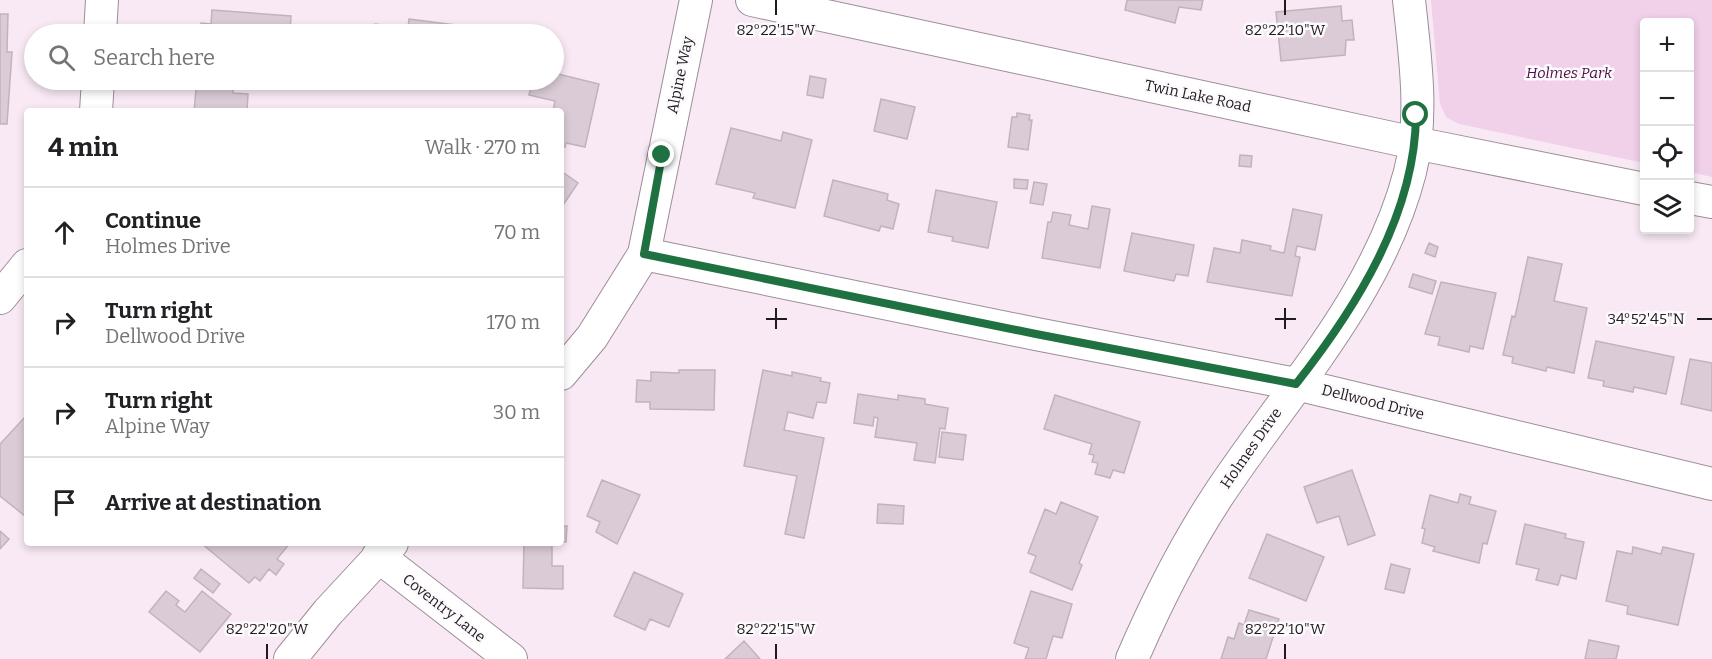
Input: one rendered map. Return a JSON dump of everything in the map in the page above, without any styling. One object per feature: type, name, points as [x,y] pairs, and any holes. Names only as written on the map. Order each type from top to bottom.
[{"type":"street","points":[[101,24],[102,0]]},
{"type":"street","name":"Alpine Way","points":[[564,371],[592,338],[644,254],[696,0]]},
{"type":"street","name":"Twin Lake Road","points":[[752,0],[832,8],[1416,143],[1640,188]]},
{"type":"street","name":"Holmes Drive","points":[[1132,659],[1181,554],[1219,494],[1328,342],[1362,290],[1391,225],[1410,172],[1416,143],[1416,70],[1409,0]]},
{"type":"street","points":[[96,108],[97,90]]},
{"type":"street","points":[[1694,199],[1712,202]]},
{"type":"street","name":"Dellwood Drive","points":[[644,254],[1036,334],[1296,384],[1712,484]]},
{"type":"street","points":[[0,298],[24,269]]},
{"type":"street","points":[[290,659],[385,550]]},
{"type":"street","name":"Coventry Lane","points":[[385,550],[511,659]]},
{"type":"green space","name":"Holmes Park","points":[[1431,0],[1712,0],[1712,177],[1694,173],[1694,18],[1640,18],[1640,162],[1459,124],[1446,117],[1440,104]]},
{"type":"building","points":[[1127,0],[1203,0],[1201,10],[1179,7],[1175,23],[1125,10]]},
{"type":"building","points":[[1341,6],[1342,21],[1352,20],[1354,40],[1346,40],[1345,55],[1281,61],[1276,12]]},
{"type":"building","points":[[212,10],[291,16],[291,24],[211,24]]},
{"type":"building","points":[[0,14],[8,14],[7,52],[12,52],[7,124],[0,124]]},
{"type":"building","points":[[409,19],[447,24],[408,24]]},
{"type":"building","points":[[564,75],[599,84],[585,147],[566,143],[564,147],[564,108],[554,108],[555,101],[529,95],[530,90],[564,90]]},
{"type":"building","points":[[810,76],[826,79],[823,98],[807,95]]},
{"type":"building","points":[[196,90],[233,90],[233,93],[248,94],[247,108],[194,108]]},
{"type":"building","points":[[881,99],[915,107],[907,139],[874,131]]},
{"type":"building","points":[[1017,113],[1030,115],[1029,120],[1032,120],[1028,150],[1008,147],[1012,117],[1017,117]]},
{"type":"building","points":[[731,128],[781,141],[783,132],[812,140],[795,208],[753,198],[755,193],[716,184]]},
{"type":"building","points":[[1240,155],[1252,156],[1251,167],[1239,166]]},
{"type":"building","points":[[564,173],[578,183],[564,204]]},
{"type":"building","points":[[1014,179],[1028,180],[1027,189],[1014,188]]},
{"type":"building","points":[[833,180],[888,194],[887,200],[899,204],[893,229],[881,226],[879,231],[824,216]]},
{"type":"building","points":[[1034,182],[1047,184],[1043,205],[1030,203]]},
{"type":"building","points":[[936,190],[997,202],[988,248],[952,241],[953,237],[928,232]]},
{"type":"building","points":[[1092,206],[1110,209],[1100,268],[1042,258],[1048,222],[1051,222],[1053,212],[1071,215],[1069,225],[1088,229]]},
{"type":"building","points":[[1293,209],[1322,215],[1315,250],[1297,246],[1295,256],[1300,257],[1292,296],[1207,282],[1214,248],[1240,253],[1242,240],[1271,246],[1270,250],[1284,253]]},
{"type":"building","points":[[1132,233],[1194,245],[1188,276],[1176,274],[1174,281],[1124,271]]},
{"type":"building","points":[[1429,243],[1438,247],[1435,257],[1425,253]]},
{"type":"building","points":[[1528,257],[1562,264],[1554,301],[1587,308],[1574,373],[1547,367],[1546,371],[1512,363],[1513,357],[1503,355],[1512,316],[1515,317]]},
{"type":"building","points":[[1413,274],[1436,281],[1432,294],[1409,287]]},
{"type":"building","points":[[1441,282],[1496,293],[1483,349],[1470,346],[1469,352],[1438,345],[1440,337],[1425,334]]},
{"type":"building","points":[[1596,341],[1674,357],[1666,394],[1634,387],[1633,392],[1603,386],[1604,381],[1588,378]]},
{"type":"building","points":[[1690,359],[1712,363],[1712,411],[1681,404]]},
{"type":"building","points":[[679,370],[715,370],[714,410],[650,409],[650,402],[636,402],[637,380],[651,381],[651,372],[679,373]]},
{"type":"building","points":[[763,370],[792,376],[792,372],[821,378],[820,381],[830,383],[826,403],[817,402],[813,418],[788,412],[784,430],[824,438],[804,538],[785,534],[797,476],[744,466]]},
{"type":"building","points":[[858,394],[898,400],[898,395],[925,399],[925,404],[948,408],[945,429],[940,428],[935,463],[914,460],[917,443],[875,437],[878,418],[874,417],[873,426],[854,423]]},
{"type":"building","points":[[1055,395],[1140,422],[1124,473],[1113,470],[1110,478],[1095,474],[1098,463],[1092,462],[1094,455],[1089,454],[1092,444],[1044,429]]},
{"type":"building","points":[[24,418],[24,515],[0,496],[0,444]]},
{"type":"building","points":[[942,432],[966,435],[963,460],[939,457]]},
{"type":"building","points":[[1352,470],[1375,535],[1348,545],[1339,516],[1317,523],[1304,487]]},
{"type":"building","points":[[602,480],[640,495],[617,544],[596,532],[600,522],[587,516]]},
{"type":"building","points":[[1460,494],[1471,497],[1469,504],[1496,511],[1487,544],[1483,543],[1479,563],[1433,551],[1435,547],[1422,543],[1425,529],[1422,528],[1430,495],[1458,503]]},
{"type":"building","points":[[1061,502],[1098,517],[1079,563],[1082,565],[1072,590],[1030,572],[1036,556],[1028,553],[1045,509],[1056,514]]},
{"type":"building","points":[[878,504],[904,506],[903,524],[877,523]]},
{"type":"building","points":[[1525,524],[1566,534],[1565,538],[1584,542],[1576,579],[1561,575],[1558,585],[1536,580],[1539,569],[1516,564]]},
{"type":"building","points":[[564,526],[567,526],[566,542],[564,542]]},
{"type":"building","points":[[0,531],[9,539],[0,549]]},
{"type":"building","points":[[1267,534],[1324,557],[1306,601],[1249,578]]},
{"type":"building","points":[[205,546],[288,546],[277,559],[284,564],[276,575],[269,569],[260,581],[255,577],[249,583]]},
{"type":"building","points":[[524,546],[552,546],[552,566],[563,566],[563,589],[523,588]]},
{"type":"building","points":[[1633,547],[1661,554],[1663,547],[1694,554],[1678,625],[1627,614],[1628,606],[1606,601],[1617,551],[1632,554]]},
{"type":"building","points":[[1391,564],[1410,569],[1404,593],[1385,589]]},
{"type":"building","points":[[201,569],[220,584],[213,593],[194,578]]},
{"type":"building","points":[[634,572],[683,594],[669,627],[650,619],[645,630],[614,616]]},
{"type":"building","points":[[166,591],[179,601],[176,605],[185,612],[202,591],[231,614],[200,652],[149,612]]},
{"type":"building","points":[[1031,591],[1072,604],[1062,638],[1053,636],[1046,659],[1025,659],[1029,648],[1014,643]]},
{"type":"building","points":[[1249,610],[1279,619],[1266,659],[1221,659],[1228,637],[1234,639],[1239,623],[1244,625]]},
{"type":"building","points":[[1589,640],[1619,646],[1616,659],[1585,659]]},
{"type":"building","points":[[744,641],[760,659],[725,659]]},
{"type":"route","points":[[662,155],[644,254],[1036,334],[1296,384],[1328,342],[1362,290],[1391,225],[1410,172],[1416,143],[1416,115]]}]
